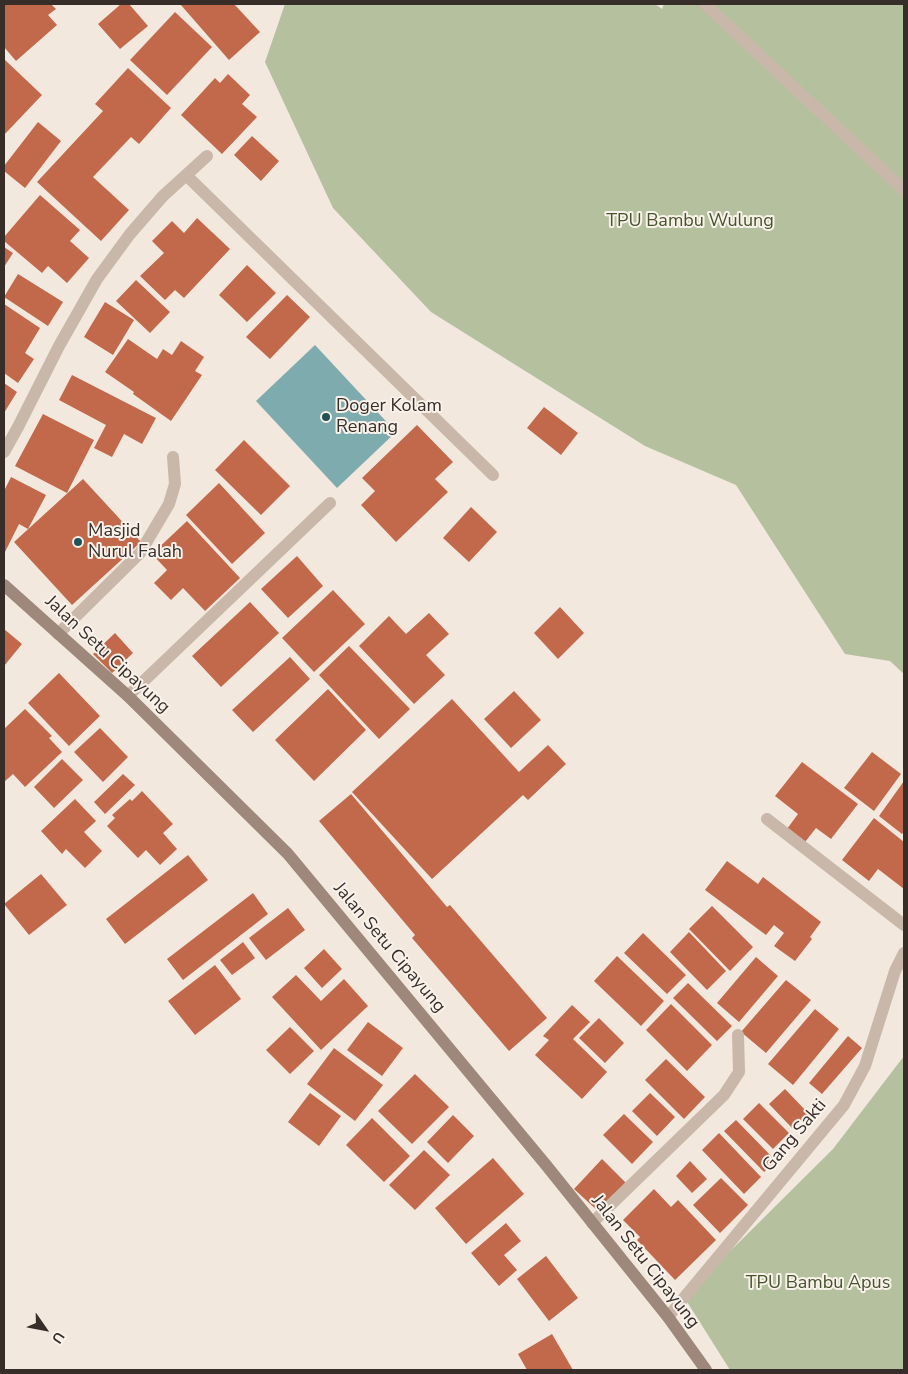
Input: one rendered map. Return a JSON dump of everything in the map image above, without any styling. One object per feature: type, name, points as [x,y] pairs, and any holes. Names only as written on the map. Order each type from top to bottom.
[{"type":"street","points":[[704,4],[904,190]]},
{"type":"street","points":[[4,452],[59,346],[97,279],[130,234],[163,196],[206,156]]},
{"type":"street","points":[[186,175],[493,475]]},
{"type":"street","points":[[58,634],[140,553],[169,504],[175,484],[173,457]]},
{"type":"street","points":[[128,696],[330,503]]},
{"type":"street","name":"Jalan Setu Cipayung","points":[[4,585],[128,696],[288,854],[534,1150],[668,1317],[706,1370]]},
{"type":"street","points":[[766,819],[904,924]]},
{"type":"street","name":"Gang Sakti","points":[[668,1317],[844,1105],[865,1066],[895,971],[904,953]]},
{"type":"street","points":[[592,1224],[724,1094],[739,1072],[738,1035]]},
{"type":"green space","name":"TPU Bambu Wulung","points":[[285,4],[655,4],[662,9],[664,4],[904,4],[904,674],[890,661],[845,654],[736,485],[645,446],[431,312],[333,208],[265,62]]},
{"type":"green space","name":"TPU Bambu Apus","points":[[904,1056],[904,1370],[730,1370],[684,1297],[833,1149]]},
{"type":"water","name":"Doger Kolam Renang","points":[[315,345],[396,432],[337,488],[256,401]]},
{"type":"building","points":[[4,4],[51,4],[56,9],[48,15],[57,25],[16,61],[4,47]]},
{"type":"building","points":[[121,4],[129,4],[148,26],[120,49],[98,24]]},
{"type":"building","points":[[180,4],[234,4],[260,32],[229,60]]},
{"type":"building","points":[[175,12],[212,47],[167,95],[130,60]]},
{"type":"building","points":[[4,59],[42,95],[4,135]]},
{"type":"building","points":[[128,68],[171,108],[139,144],[131,137],[93,177],[129,210],[101,241],[37,182],[103,111],[95,104]]},
{"type":"building","points":[[228,74],[250,95],[242,104],[257,117],[222,154],[181,115],[215,78],[220,83]]},
{"type":"building","points":[[38,122],[61,141],[25,188],[4,171],[4,166]]},
{"type":"building","points":[[252,136],[279,161],[261,181],[234,155]]},
{"type":"building","points":[[40,195],[80,230],[70,241],[89,258],[67,283],[48,266],[42,273],[4,241],[4,237]]},
{"type":"building","points":[[197,218],[230,249],[184,298],[175,290],[165,300],[140,276],[164,253],[152,241],[172,221],[184,233]]},
{"type":"building","points":[[4,247],[13,253],[4,267]]},
{"type":"building","points":[[247,265],[276,293],[247,322],[219,295]]},
{"type":"building","points":[[18,274],[63,302],[48,326],[4,297]]},
{"type":"building","points":[[136,280],[170,312],[150,333],[116,301]]},
{"type":"building","points":[[287,295],[310,317],[270,359],[246,337]]},
{"type":"building","points":[[105,302],[134,320],[113,355],[84,337]]},
{"type":"building","points":[[4,304],[40,328],[25,353],[34,359],[18,383],[4,373]]},
{"type":"building","points":[[128,339],[157,359],[163,349],[172,355],[181,341],[204,357],[195,371],[202,375],[171,421],[105,372]]},
{"type":"building","points":[[72,375],[156,418],[142,444],[124,434],[112,457],[94,448],[106,425],[59,400]]},
{"type":"building","points":[[4,383],[17,392],[4,413]]},
{"type":"building","points":[[544,407],[578,433],[561,455],[527,428]]},
{"type":"building","points":[[43,414],[94,440],[67,493],[15,466]]},
{"type":"building","points":[[417,425],[453,462],[435,479],[448,492],[396,542],[361,505],[375,491],[362,478]]},
{"type":"building","points":[[244,440],[290,486],[261,515],[215,470]]},
{"type":"building","points":[[11,477],[46,495],[28,529],[19,524],[4,554],[4,491]]},
{"type":"building","name":"Masjid Nurul Falah","points":[[83,479],[141,542],[72,605],[14,542]]},
{"type":"building","points":[[219,483],[265,533],[232,564],[186,515]]},
{"type":"building","points":[[471,507],[497,532],[469,562],[443,538]]},
{"type":"building","points":[[187,521],[240,578],[205,611],[183,588],[171,600],[154,583],[167,570],[152,554]]},
{"type":"building","points":[[297,556],[323,586],[288,618],[261,589]]},
{"type":"building","points":[[333,590],[365,624],[314,672],[282,638]]},
{"type":"building","points":[[250,602],[279,633],[221,687],[192,656]]},
{"type":"building","points":[[560,607],[584,633],[558,659],[534,633]]},
{"type":"building","points":[[429,613],[449,634],[426,655],[445,675],[414,704],[359,646],[389,616],[406,634]]},
{"type":"building","points":[[4,629],[22,644],[4,666]]},
{"type":"building","points":[[115,633],[133,653],[112,673],[93,654]]},
{"type":"building","points":[[349,646],[410,709],[379,739],[319,675]]},
{"type":"building","points":[[290,657],[310,679],[253,732],[232,710]]},
{"type":"building","points":[[59,673],[100,716],[69,746],[28,703]]},
{"type":"building","points":[[328,689],[366,730],[314,781],[275,740]]},
{"type":"building","points":[[514,691],[541,720],[511,748],[484,719]]},
{"type":"building","points":[[452,699],[519,772],[548,745],[566,764],[528,800],[523,795],[432,879],[352,792]]},
{"type":"building","points":[[25,709],[52,736],[49,738],[62,752],[25,787],[13,774],[4,782],[4,729]]},
{"type":"building","points":[[100,728],[128,757],[103,782],[74,752]]},
{"type":"building","points":[[872,752],[901,774],[874,811],[844,788]]},
{"type":"building","points":[[62,759],[83,780],[54,808],[34,787]]},
{"type":"building","points":[[802,762],[858,804],[831,839],[816,828],[805,842],[787,829],[798,814],[775,796]]},
{"type":"building","points":[[123,774],[135,785],[105,814],[94,802]]},
{"type":"building","points":[[904,781],[904,831],[902,834],[879,816]]},
{"type":"building","points":[[142,791],[173,824],[163,833],[177,849],[160,865],[146,850],[138,858],[107,826],[115,818],[112,815],[130,799],[132,801]]},
{"type":"building","points":[[351,794],[447,907],[450,905],[547,1018],[509,1051],[412,938],[415,935],[319,821]]},
{"type":"building","points":[[75,799],[96,821],[84,832],[102,851],[85,868],[66,849],[62,854],[41,831]]},
{"type":"building","points":[[874,818],[904,842],[904,889],[878,869],[869,881],[842,860]]},
{"type":"building","points":[[188,855],[208,880],[125,944],[106,919]]},
{"type":"building","points":[[727,861],[758,884],[763,877],[821,922],[810,937],[812,939],[795,961],[774,946],[784,933],[774,925],[766,935],[705,890]]},
{"type":"building","points":[[41,874],[67,905],[29,935],[4,904]]},
{"type":"building","points":[[253,893],[268,914],[183,980],[167,959]]},
{"type":"building","points":[[712,906],[753,947],[730,971],[689,929]]},
{"type":"building","points":[[288,908],[305,930],[266,960],[249,938]]},
{"type":"building","points":[[689,932],[726,971],[707,990],[670,952]]},
{"type":"building","points":[[643,933],[686,975],[667,994],[624,953]]},
{"type":"building","points":[[243,942],[255,958],[232,975],[220,960]]},
{"type":"building","points":[[324,949],[342,969],[322,988],[304,968]]},
{"type":"building","points":[[617,956],[664,1001],[641,1026],[594,981]]},
{"type":"building","points":[[756,957],[778,976],[739,1022],[717,1003]]},
{"type":"building","points":[[215,965],[241,999],[195,1035],[168,1001]]},
{"type":"building","points":[[296,975],[321,1001],[344,979],[368,1006],[321,1050],[272,997]]},
{"type":"building","points":[[786,980],[811,1000],[766,1053],[741,1032]]},
{"type":"building","points":[[688,983],[732,1026],[717,1041],[673,998]]},
{"type":"building","points":[[671,1004],[712,1045],[687,1071],[646,1030]]},
{"type":"building","points":[[572,1005],[590,1022],[573,1039],[607,1072],[582,1099],[535,1055],[549,1040],[543,1036]]},
{"type":"building","points":[[815,1009],[839,1029],[793,1085],[768,1064]]},
{"type":"building","points":[[599,1018],[624,1043],[605,1063],[579,1038]]},
{"type":"building","points":[[368,1022],[403,1048],[382,1076],[347,1050]]},
{"type":"building","points":[[290,1027],[314,1051],[290,1074],[266,1050]]},
{"type":"building","points":[[848,1036],[862,1048],[822,1094],[809,1083]]},
{"type":"building","points":[[334,1048],[383,1085],[355,1121],[307,1084]]},
{"type":"building","points":[[666,1059],[705,1097],[684,1119],[645,1080]]},
{"type":"building","points":[[415,1074],[449,1107],[412,1144],[378,1111]]},
{"type":"building","points":[[785,1089],[809,1114],[793,1129],[769,1104]]},
{"type":"building","points":[[310,1093],[341,1116],[319,1146],[288,1122]]},
{"type":"building","points":[[650,1093],[675,1117],[657,1136],[632,1111]]},
{"type":"building","points":[[759,1103],[789,1133],[773,1149],[743,1119]]},
{"type":"building","points":[[624,1114],[653,1142],[632,1164],[603,1135]]},
{"type":"building","points":[[453,1115],[474,1136],[448,1163],[427,1142]]},
{"type":"building","points":[[372,1118],[410,1156],[384,1182],[346,1145]]},
{"type":"building","points":[[736,1120],[776,1161],[764,1172],[724,1131]]},
{"type":"building","points":[[719,1133],[761,1177],[744,1194],[702,1150]]},
{"type":"building","points":[[424,1150],[450,1175],[415,1210],[389,1185]]},
{"type":"building","points":[[493,1158],[524,1194],[466,1244],[435,1208]]},
{"type":"building","points":[[602,1159],[628,1185],[600,1213],[574,1189]]},
{"type":"building","points":[[690,1161],[707,1179],[692,1193],[676,1176]]},
{"type":"building","points":[[721,1178],[748,1205],[720,1233],[693,1205]]},
{"type":"building","points":[[654,1189],[671,1207],[678,1200],[716,1240],[675,1280],[637,1240],[640,1237],[623,1220]]},
{"type":"building","points":[[506,1223],[521,1241],[504,1255],[517,1270],[499,1286],[471,1253]]},
{"type":"building","points":[[546,1256],[578,1298],[549,1321],[517,1279]]},
{"type":"building","points":[[552,1334],[573,1370],[527,1370],[518,1354]]},
{"type":"place","name":"Doger Kolam Renang","points":[[326,417]]},
{"type":"place","name":"Masjid Nurul Falah","points":[[78,542]]}]
